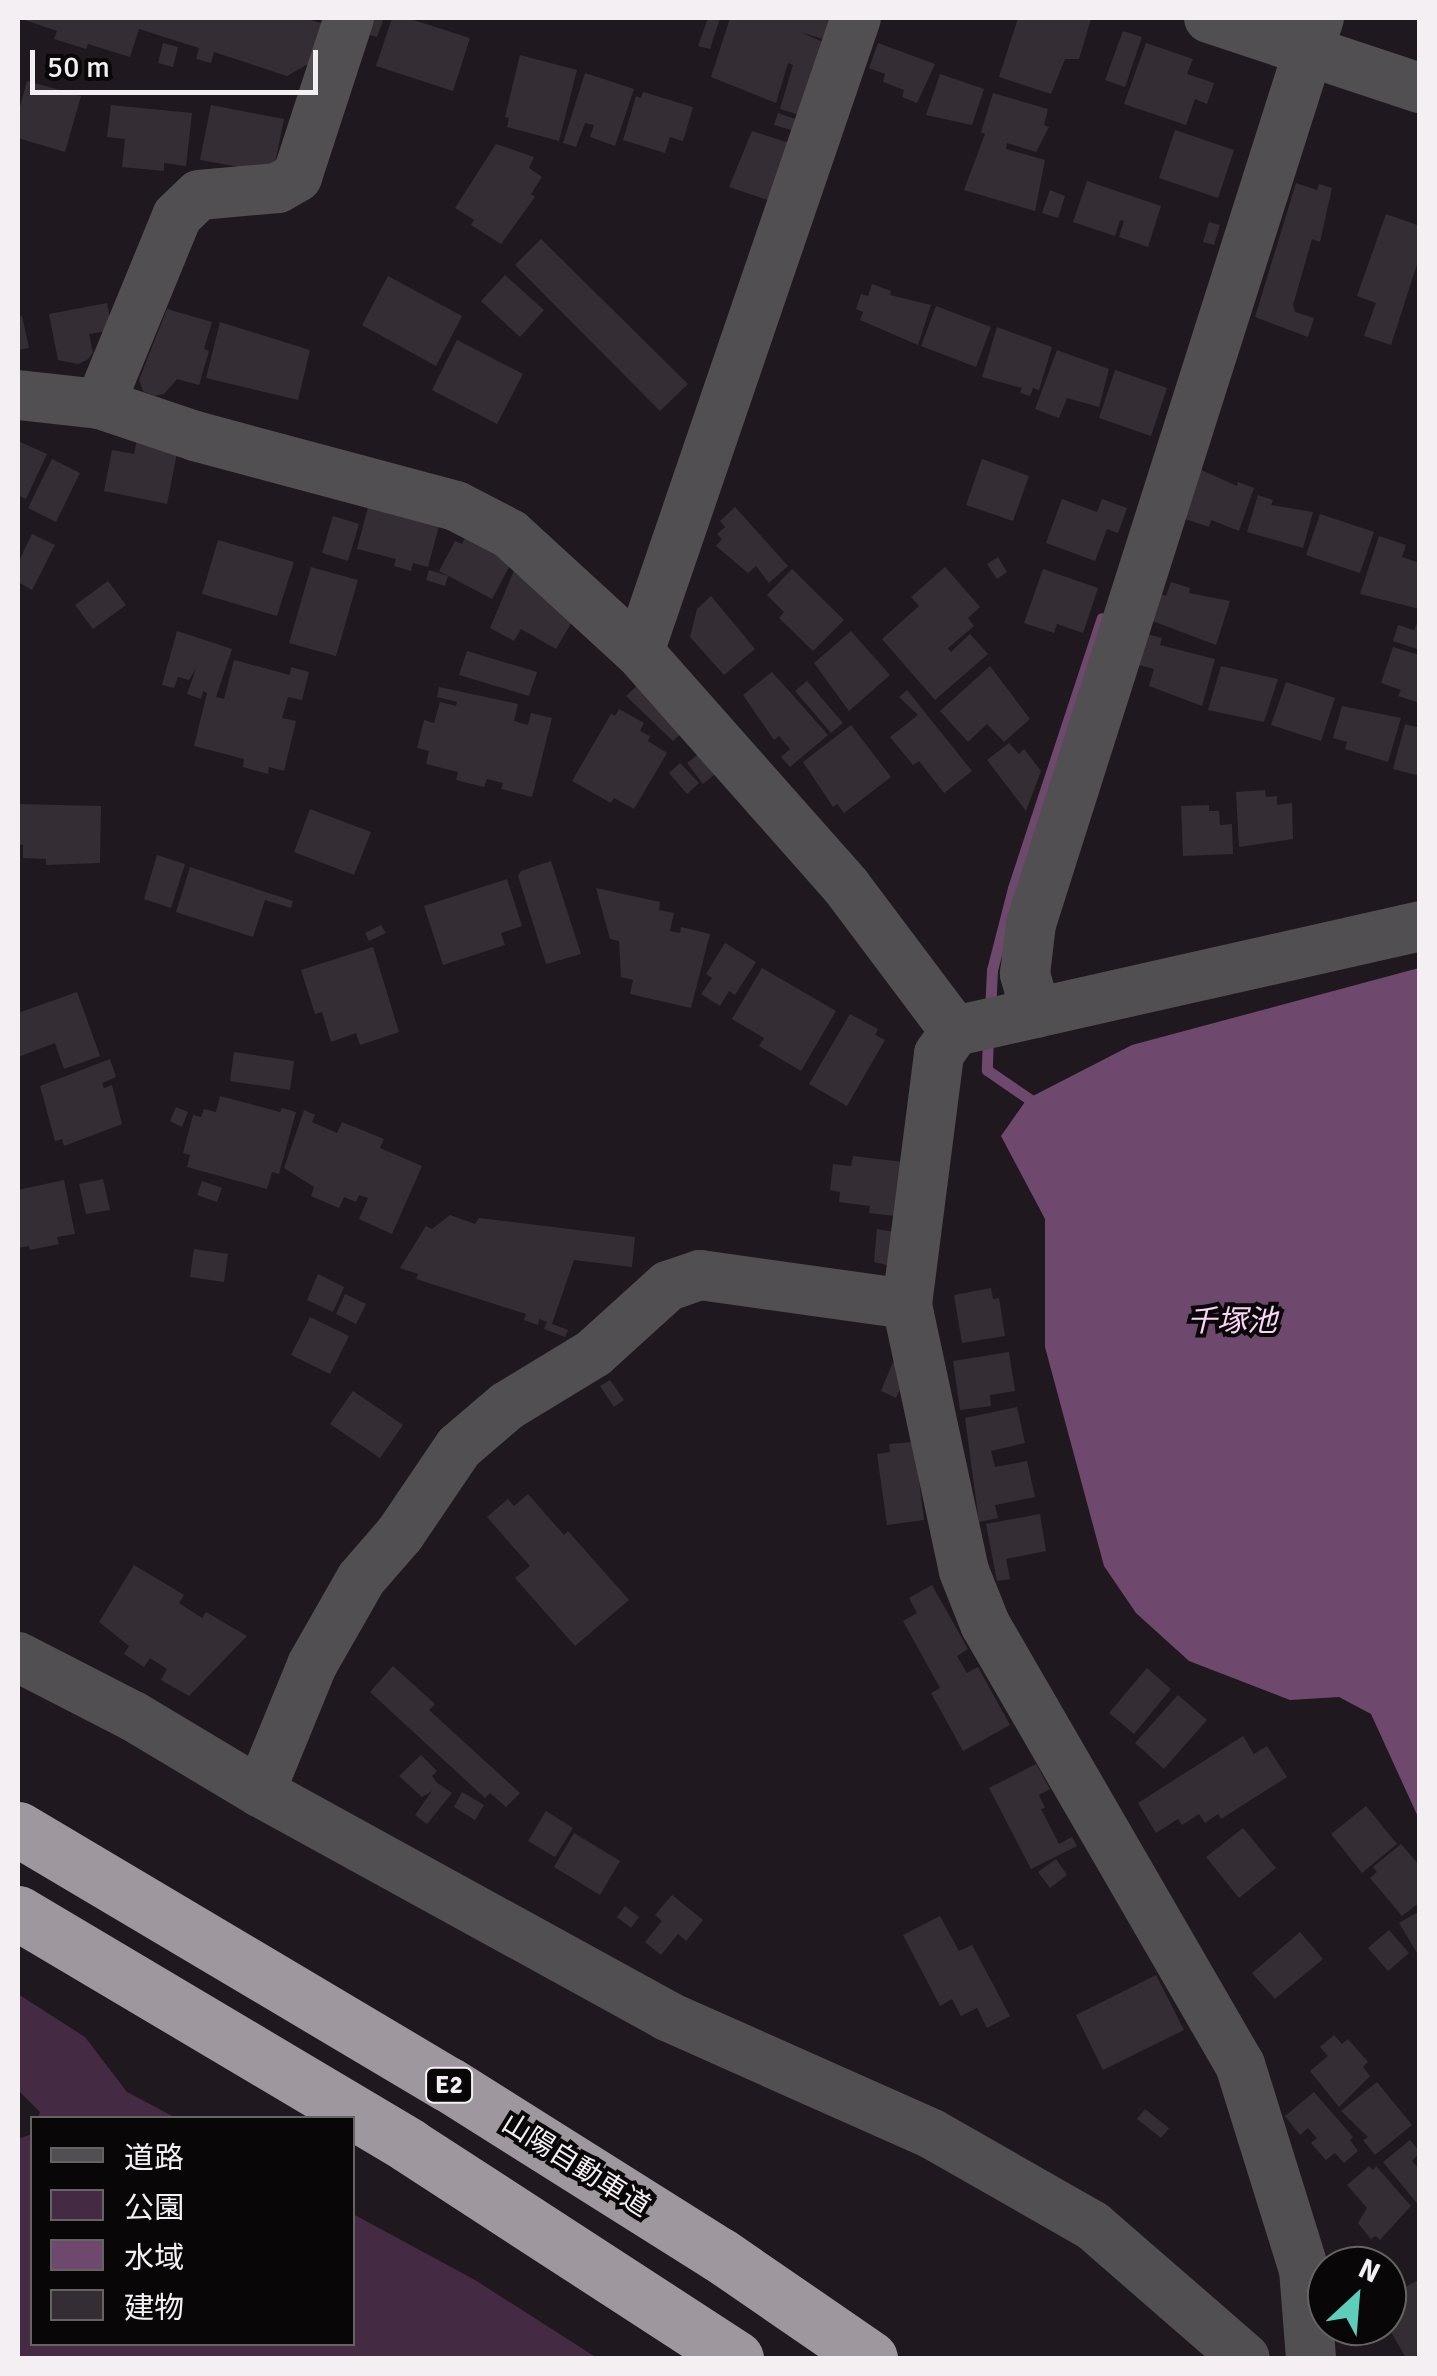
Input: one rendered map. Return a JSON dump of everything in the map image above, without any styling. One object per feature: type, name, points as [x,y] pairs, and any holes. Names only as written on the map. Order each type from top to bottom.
[{"type":"highway","name":"山陽自動車道","points":[[18,1829],[448,2084],[720,2255],[870,2358]]},
{"type":"highway","points":[[18,1913],[408,2144],[736,2358]]},
{"type":"street","points":[[100,404],[177,216],[199,195],[278,188],[297,178],[349,18]]},
{"type":"street","points":[[639,652],[856,18]]},
{"type":"street","points":[[1209,18],[1313,34],[1420,88]]},
{"type":"street","points":[[992,1023],[1025,974],[1031,924],[1313,34]]},
{"type":"street","points":[[18,395],[100,404],[481,517],[510,534],[639,652],[846,886],[992,1023]]},
{"type":"street","points":[[1311,2358],[1304,2270],[1240,2065],[985,1624],[964,1571],[907,1304],[938,1054],[992,1023],[1420,926]]},
{"type":"street","points":[[260,1792],[312,1665],[362,1579],[400,1534],[459,1447],[507,1406],[594,1353],[668,1286],[700,1275],[907,1304]]},
{"type":"street","points":[[18,1657],[133,1716],[260,1792],[667,2016],[932,2134],[1093,2226],[1245,2358]]},
{"type":"green space","points":[[18,1994],[85,2037],[127,2092],[172,2116],[39,2116],[40,2112],[18,2090]]},
{"type":"green space","points":[[30,2135],[30,2346],[355,2346],[355,2215],[475,2280],[597,2358],[18,2358],[18,2139]]},
{"type":"water","name":"千塚池","points":[[1420,968],[1419,1819],[1371,1714],[1339,1697],[1290,1700],[1189,1661],[1136,1613],[1104,1566],[1045,1347],[1045,1219],[1001,1136],[1027,1099],[1132,1045]]},
{"type":"building","points":[[19,18],[304,18],[327,25],[313,67],[306,65],[287,76],[214,52],[211,63],[196,59],[199,48],[139,29],[130,57],[88,44],[86,49],[54,39],[57,31]]},
{"type":"building","points":[[373,18],[384,18],[377,37],[367,34]]},
{"type":"building","points":[[392,18],[407,18],[470,38],[453,91],[376,66]]},
{"type":"building","points":[[708,18],[720,18],[710,49],[698,46]]},
{"type":"building","points":[[730,18],[844,18],[835,43],[800,32],[830,45],[810,118],[780,109],[793,65],[788,63],[776,103],[711,77]]},
{"type":"building","points":[[1018,18],[1091,19],[1079,59],[1065,59],[1051,94],[999,77]]},
{"type":"building","points":[[1123,31],[1142,37],[1125,87],[1105,80]]},
{"type":"building","points":[[163,43],[178,47],[173,67],[158,63]]},
{"type":"building","points":[[878,43],[935,64],[917,103],[902,97],[904,90],[883,82],[885,74],[869,68]]},
{"type":"building","points":[[1146,43],[1193,59],[1187,74],[1214,83],[1207,104],[1195,99],[1186,125],[1124,104]]},
{"type":"building","points":[[520,55],[577,70],[559,141],[507,127],[509,118],[505,117]]},
{"type":"building","points":[[585,73],[634,89],[615,146],[590,137],[594,125],[585,123],[576,147],[563,143]]},
{"type":"building","points":[[940,74],[984,89],[972,125],[926,115]]},
{"type":"building","points":[[27,81],[81,96],[65,152],[18,138],[18,114]]},
{"type":"building","points":[[643,92],[693,107],[683,141],[670,137],[665,153],[623,140],[636,96],[641,98]]},
{"type":"building","points":[[993,93],[1048,109],[1044,125],[1049,127],[1036,152],[1007,143],[1006,149],[1045,160],[1035,211],[964,190],[985,134],[981,132]]},
{"type":"building","points":[[111,105],[192,113],[186,166],[164,163],[164,171],[122,167],[125,139],[107,137]]},
{"type":"building","points":[[211,105],[284,119],[273,173],[200,160]]},
{"type":"building","points":[[778,113],[804,122],[801,133],[774,125]]},
{"type":"building","points":[[1175,130],[1234,150],[1218,198],[1159,178]]},
{"type":"building","points":[[752,131],[793,144],[771,201],[729,187]]},
{"type":"building","points":[[496,144],[534,157],[529,168],[542,177],[531,194],[535,197],[501,244],[471,225],[474,220],[455,208]]},
{"type":"building","points":[[1087,181],[1161,206],[1148,247],[1119,237],[1124,221],[1120,220],[1115,236],[1073,222]]},
{"type":"building","points":[[1296,183],[1317,190],[1319,184],[1332,188],[1320,242],[1312,239],[1293,305],[1295,312],[1314,318],[1308,337],[1255,317]]},
{"type":"building","points":[[1050,190],[1065,196],[1058,218],[1042,213]]},
{"type":"building","points":[[1386,214],[1420,226],[1420,255],[1391,345],[1364,336],[1376,303],[1357,296]]},
{"type":"building","points":[[1209,222],[1220,225],[1214,245],[1203,242]]},
{"type":"building","points":[[541,239],[688,384],[660,411],[515,265]]},
{"type":"building","points":[[505,275],[544,310],[520,337],[481,301]]},
{"type":"building","points":[[388,276],[462,316],[436,366],[362,325]]},
{"type":"building","points":[[872,284],[891,291],[890,295],[931,305],[918,345],[860,320],[863,312],[856,309],[861,294],[868,296]]},
{"type":"building","points":[[107,303],[112,330],[89,334],[93,353],[87,360],[78,364],[58,360],[49,314]]},
{"type":"building","points":[[936,306],[991,327],[976,367],[921,346]]},
{"type":"building","points":[[167,309],[212,322],[204,349],[209,351],[199,385],[177,379],[164,394],[154,396],[143,391],[139,380]]},
{"type":"building","points":[[22,316],[29,348],[18,350],[18,317]]},
{"type":"building","points":[[220,322],[310,350],[298,400],[206,378]]},
{"type":"building","points":[[997,327],[1052,347],[1039,390],[1033,388],[1030,396],[1020,393],[1022,388],[982,377]]},
{"type":"building","points":[[457,340],[523,374],[497,424],[432,390]]},
{"type":"building","points":[[1057,350],[1109,369],[1099,407],[1067,398],[1059,418],[1035,409]]},
{"type":"building","points":[[1115,370],[1167,388],[1151,436],[1099,418]]},
{"type":"building","points":[[138,434],[179,443],[167,504],[104,491],[112,450],[134,454]]},
{"type":"building","points":[[18,441],[47,454],[26,499],[18,495]]},
{"type":"building","points":[[52,459],[80,473],[56,522],[28,508]]},
{"type":"building","points":[[982,459],[1029,476],[1013,521],[966,505]]},
{"type":"building","points":[[1199,469],[1237,486],[1238,482],[1254,488],[1239,531],[1211,520],[1209,527],[1182,518]]},
{"type":"building","points":[[1258,495],[1273,500],[1271,505],[1313,512],[1303,548],[1247,532]]},
{"type":"building","points":[[1062,499],[1097,512],[1102,499],[1127,508],[1118,533],[1107,529],[1095,561],[1046,543]]},
{"type":"building","points":[[370,500],[441,518],[428,567],[413,563],[411,571],[394,566],[396,559],[357,549]]},
{"type":"building","points":[[735,507],[788,566],[769,583],[756,566],[748,573],[716,546],[722,539],[717,534],[725,527],[720,521]]},
{"type":"building","points":[[1320,514],[1374,532],[1360,573],[1306,555]]},
{"type":"building","points":[[333,516],[359,524],[348,561],[322,553]]},
{"type":"building","points":[[469,531],[515,556],[492,599],[439,571],[455,541],[462,544]]},
{"type":"building","points":[[32,534],[55,545],[32,590],[18,582],[18,563]]},
{"type":"building","points":[[1379,536],[1406,545],[1402,557],[1420,563],[1420,609],[1360,594]]},
{"type":"building","points":[[218,540],[294,562],[277,616],[202,594]]},
{"type":"building","points":[[998,557],[1007,572],[997,579],[987,564]]},
{"type":"building","points":[[518,561],[582,605],[556,649],[521,629],[514,641],[490,628]]},
{"type":"building","points":[[311,567],[358,580],[336,656],[289,643]]},
{"type":"building","points":[[945,567],[980,607],[968,618],[974,626],[948,648],[951,652],[970,634],[988,654],[935,700],[882,639],[919,606],[911,597]]},
{"type":"building","points":[[792,569],[844,620],[813,651],[779,618],[784,612],[767,595]]},
{"type":"building","points":[[1043,569],[1098,588],[1083,633],[1057,624],[1054,633],[1024,623]]},
{"type":"building","points":[[429,570],[448,576],[445,586],[426,580]]},
{"type":"building","points":[[108,581],[126,605],[93,629],[75,605]]},
{"type":"building","points":[[1171,582],[1190,588],[1189,593],[1230,601],[1216,645],[1150,620],[1158,593],[1166,596]]},
{"type":"building","points":[[711,596],[755,649],[724,675],[690,637],[697,609]]},
{"type":"building","points":[[1420,617],[1420,650],[1393,641],[1398,625],[1414,630]]},
{"type":"building","points":[[177,631],[232,649],[216,697],[224,699],[234,660],[290,675],[291,667],[309,672],[302,700],[288,697],[282,718],[296,721],[284,771],[269,767],[268,774],[243,767],[244,759],[194,746],[207,693],[203,691],[201,699],[187,694],[196,669],[189,680],[178,677],[174,688],[162,685]]},
{"type":"building","points":[[851,631],[890,675],[849,711],[814,663]]},
{"type":"building","points":[[1143,633],[1162,638],[1160,645],[1215,659],[1202,706],[1149,686],[1154,669],[1135,664]]},
{"type":"building","points":[[1393,647],[1419,655],[1420,703],[1398,696],[1401,690],[1381,683]]},
{"type":"building","points":[[467,651],[537,672],[529,696],[459,675]]},
{"type":"building","points":[[990,666],[1030,719],[1004,742],[987,724],[968,742],[940,711]]},
{"type":"building","points":[[1221,666],[1278,679],[1264,722],[1208,710]]},
{"type":"building","points":[[656,668],[686,729],[673,741],[626,696]]},
{"type":"building","points":[[772,672],[828,735],[790,767],[781,757],[790,749],[779,736],[774,740],[743,695]]},
{"type":"building","points":[[807,681],[843,723],[831,733],[795,691]]},
{"type":"building","points":[[1286,682],[1335,698],[1321,741],[1271,725]]},
{"type":"building","points":[[439,687],[518,704],[514,721],[528,725],[531,713],[552,718],[532,797],[501,789],[503,783],[487,779],[484,787],[456,780],[458,772],[426,764],[429,751],[417,748],[424,720],[434,723],[440,702],[456,706],[457,702],[437,697]]},
{"type":"building","points":[[907,690],[972,771],[944,793],[919,761],[913,765],[890,737],[918,715],[899,697]]},
{"type":"building","points":[[1342,706],[1401,718],[1388,762],[1345,749],[1347,742],[1333,738]]},
{"type":"building","points":[[619,709],[644,723],[640,731],[667,753],[634,809],[614,798],[611,803],[572,781],[611,714],[615,716]]},
{"type":"building","points":[[1405,724],[1420,728],[1420,776],[1393,769]]},
{"type":"building","points":[[851,725],[891,777],[844,813],[837,804],[833,807],[803,762]]},
{"type":"building","points":[[714,742],[730,762],[703,784],[687,763]]},
{"type":"building","points":[[1009,743],[1019,754],[1024,749],[1041,771],[1026,811],[987,760]]},
{"type":"building","points":[[680,763],[699,783],[687,794],[669,773]]},
{"type":"building","points":[[1265,790],[1266,797],[1277,796],[1277,805],[1292,803],[1293,839],[1239,847],[1236,792]]},
{"type":"building","points":[[18,804],[101,806],[100,863],[46,865],[46,859],[23,858],[23,845],[18,844]]},
{"type":"building","points":[[1209,805],[1209,811],[1219,811],[1220,825],[1232,824],[1233,854],[1183,856],[1181,806]]},
{"type":"building","points":[[310,809],[371,832],[354,875],[294,852]]},
{"type":"building","points":[[157,855],[185,864],[171,908],[144,899]]},
{"type":"building","points":[[551,861],[581,954],[546,964],[518,876],[521,871]]},
{"type":"building","points":[[190,867],[293,901],[291,908],[265,900],[253,937],[176,912]]},
{"type":"building","points":[[507,879],[522,926],[501,933],[505,945],[443,965],[424,906]]},
{"type":"building","points":[[596,888],[660,902],[659,910],[674,913],[670,931],[680,933],[681,927],[710,934],[691,1008],[630,994],[633,980],[621,977],[619,941],[610,939]]},
{"type":"building","points":[[381,925],[386,933],[369,941],[365,933]]},
{"type":"building","points":[[725,943],[756,962],[735,995],[729,991],[720,1006],[701,994],[712,978],[706,974]]},
{"type":"building","points":[[373,947],[399,1032],[360,1045],[356,1033],[331,1042],[322,1012],[315,1014],[301,970]]},
{"type":"building","points":[[762,968],[836,1011],[801,1071],[759,1046],[764,1038],[732,1019]]},
{"type":"building","points":[[77,992],[100,1056],[64,1069],[55,1043],[18,1057],[18,1013]]},
{"type":"building","points":[[850,1014],[878,1029],[875,1035],[885,1040],[847,1106],[809,1084]]},
{"type":"building","points":[[234,1052],[294,1061],[290,1090],[230,1081]]},
{"type":"building","points":[[110,1059],[116,1077],[102,1083],[104,1088],[112,1085],[122,1124],[64,1146],[62,1139],[55,1141],[40,1086]]},
{"type":"building","points":[[220,1096],[280,1112],[282,1108],[296,1112],[279,1174],[272,1172],[267,1189],[187,1167],[190,1155],[183,1153],[193,1115],[201,1117],[204,1109],[216,1112]]},
{"type":"building","points":[[176,1107],[188,1112],[182,1127],[170,1121]]},
{"type":"building","points":[[304,1110],[315,1115],[312,1122],[337,1133],[342,1122],[384,1139],[380,1148],[422,1166],[392,1234],[359,1219],[368,1198],[359,1195],[356,1202],[344,1197],[339,1208],[311,1196],[314,1187],[284,1168]]},
{"type":"building","points":[[853,1156],[911,1163],[904,1217],[869,1213],[870,1206],[839,1202],[840,1192],[830,1190],[833,1164],[851,1166]]},
{"type":"building","points":[[103,1179],[110,1210],[86,1214],[79,1184]]},
{"type":"building","points":[[64,1180],[75,1234],[57,1237],[59,1244],[30,1250],[29,1246],[18,1248],[18,1190]]},
{"type":"building","points":[[202,1181],[222,1188],[217,1202],[197,1195]]},
{"type":"building","points":[[450,1215],[475,1224],[479,1218],[635,1237],[632,1267],[574,1260],[552,1324],[568,1330],[565,1337],[544,1329],[547,1322],[539,1319],[538,1325],[524,1320],[526,1314],[416,1279],[418,1274],[400,1268],[426,1226],[432,1229]]},
{"type":"building","points":[[877,1229],[900,1233],[900,1268],[874,1262]]},
{"type":"building","points":[[194,1249],[228,1254],[224,1282],[190,1277]]},
{"type":"building","points":[[318,1274],[344,1287],[333,1312],[307,1300]]},
{"type":"building","points":[[991,1288],[993,1299],[999,1298],[1005,1336],[962,1343],[954,1295]]},
{"type":"building","points":[[345,1294],[366,1304],[356,1324],[336,1314]]},
{"type":"building","points":[[310,1317],[349,1336],[330,1374],[291,1355]]},
{"type":"building","points":[[1009,1352],[1015,1391],[990,1395],[991,1406],[960,1410],[953,1361]]},
{"type":"building","points":[[893,1362],[909,1369],[896,1398],[881,1391]]},
{"type":"building","points":[[610,1380],[624,1400],[614,1407],[600,1386]]},
{"type":"building","points":[[353,1391],[403,1425],[380,1458],[330,1424]]},
{"type":"building","points":[[1017,1407],[1025,1443],[991,1451],[995,1467],[1027,1461],[1035,1497],[995,1505],[998,1518],[979,1522],[965,1418]]},
{"type":"building","points":[[914,1442],[924,1520],[887,1525],[877,1454],[890,1452],[889,1444]]},
{"type":"building","points":[[528,1494],[564,1535],[568,1531],[629,1600],[575,1646],[515,1578],[530,1566],[487,1517],[508,1499],[514,1506]]},
{"type":"building","points":[[1040,1514],[1046,1551],[1006,1559],[1010,1579],[997,1581],[986,1524]]},
{"type":"building","points":[[134,1565],[184,1595],[179,1603],[202,1618],[206,1612],[247,1636],[189,1696],[161,1680],[167,1669],[150,1658],[144,1667],[124,1654],[129,1646],[99,1622]]},
{"type":"building","points":[[932,1585],[968,1649],[957,1656],[967,1673],[978,1667],[1010,1725],[963,1751],[931,1693],[940,1688],[903,1621],[917,1613],[909,1598]]},
{"type":"building","points":[[393,1666],[435,1704],[429,1710],[520,1793],[506,1807],[490,1793],[485,1798],[370,1692]]},
{"type":"building","points":[[1147,1668],[1171,1689],[1134,1734],[1109,1713]]},
{"type":"building","points":[[1178,1695],[1207,1720],[1164,1769],[1135,1743]]},
{"type":"building","points":[[1243,1736],[1254,1754],[1267,1746],[1287,1777],[1221,1819],[1218,1814],[1205,1823],[1199,1814],[1182,1825],[1178,1819],[1156,1833],[1138,1803]]},
{"type":"building","points":[[421,1755],[437,1771],[432,1776],[436,1782],[452,1793],[427,1824],[415,1815],[432,1791],[422,1797],[399,1776]]},
{"type":"building","points":[[1036,1764],[1050,1789],[1039,1795],[1045,1808],[1041,1809],[1059,1844],[1072,1837],[1077,1846],[1031,1869],[989,1788]]},
{"type":"building","points":[[462,1792],[484,1805],[475,1820],[454,1807]]},
{"type":"building","points":[[1366,1806],[1397,1844],[1362,1873],[1331,1834]]},
{"type":"building","points":[[546,1811],[573,1828],[555,1857],[528,1841]]},
{"type":"building","points":[[1243,1828],[1276,1868],[1239,1898],[1206,1857]]},
{"type":"building","points":[[574,1833],[620,1861],[600,1895],[554,1867]]},
{"type":"building","points":[[1401,1844],[1420,1866],[1420,1902],[1402,1916],[1370,1878],[1377,1872],[1373,1867]]},
{"type":"building","points":[[1056,1859],[1067,1875],[1050,1888],[1038,1872]]},
{"type":"building","points":[[672,1895],[703,1920],[686,1941],[678,1934],[661,1955],[645,1942],[662,1921],[655,1915]]},
{"type":"building","points":[[625,1906],[639,1917],[631,1928],[617,1917]]},
{"type":"building","points":[[1420,1911],[1420,1958],[1399,1923]]},
{"type":"building","points":[[940,1916],[959,1951],[972,1945],[1010,2016],[987,2028],[977,2008],[961,2016],[952,1999],[940,2006],[903,1935]]},
{"type":"building","points":[[1389,1930],[1409,1953],[1388,1971],[1368,1948]]},
{"type":"building","points":[[1300,1932],[1323,1959],[1275,1999],[1252,1973]]},
{"type":"building","points":[[1156,1975],[1184,2030],[1103,2070],[1076,2015]]},
{"type":"building","points":[[1334,2035],[1342,2044],[1348,2039],[1368,2062],[1363,2067],[1370,2076],[1339,2107],[1310,2071],[1328,2056],[1320,2047]]},
{"type":"building","points":[[1377,2082],[1412,2125],[1375,2155],[1363,2140],[1368,2137],[1341,2111]]},
{"type":"building","points":[[1314,2092],[1353,2137],[1350,2140],[1358,2151],[1344,2163],[1335,2153],[1326,2160],[1311,2143],[1317,2138],[1308,2128],[1300,2135],[1285,2116]]},
{"type":"building","points":[[1145,2109],[1169,2128],[1161,2138],[1137,2119]]},
{"type":"building","points":[[1410,2140],[1420,2152],[1412,2161],[1420,2170],[1420,2207],[1383,2162]]},
{"type":"building","points":[[1369,2166],[1373,2170],[1376,2166],[1411,2206],[1380,2240],[1376,2236],[1371,2239],[1358,2223],[1367,2208],[1347,2185]]},
{"type":"building","points":[[1420,2279],[1420,2358],[1406,2358],[1399,2346],[1407,2346],[1407,2286]]},
{"type":"waterway","points":[[990,1012],[992,970],[1013,888],[1102,618]]},
{"type":"waterway","points":[[988,1035],[987,1070],[1038,1105]]}]
